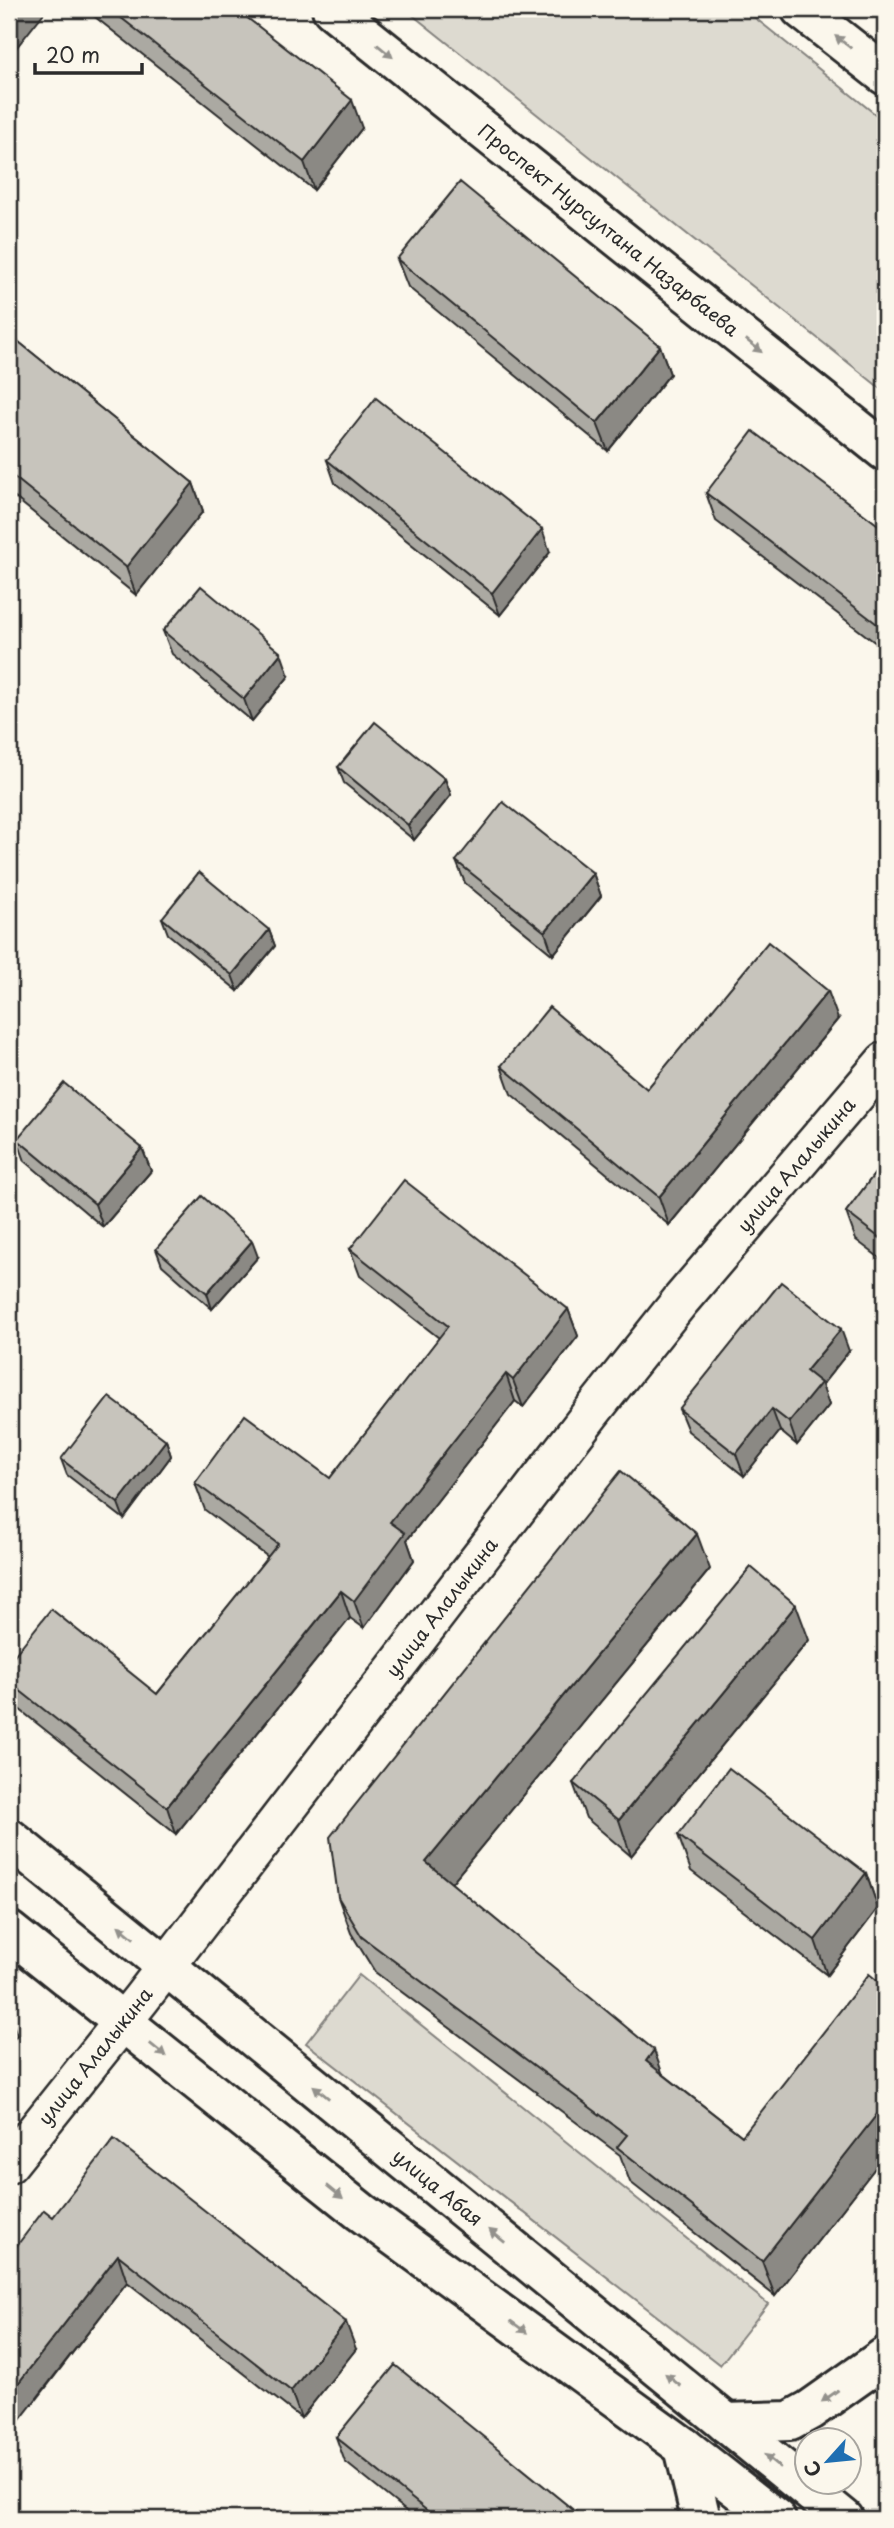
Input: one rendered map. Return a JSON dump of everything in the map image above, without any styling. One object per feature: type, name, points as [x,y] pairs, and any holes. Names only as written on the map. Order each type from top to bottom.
[{"type":"main road","name":"Проспект Нурсултана Назарбаева","points":[[332,9],[885,451]]},
{"type":"main road","points":[[801,9],[885,75]]},
{"type":"main road","name":"улица Абая","points":[[9,1838],[844,2519]]},
{"type":"main road","points":[[9,1931],[361,2213],[684,2446],[776,2519]]},
{"type":"main road","points":[[726,2423],[790,2421],[885,2357]]},
{"type":"main road","points":[[684,2446],[701,2519]]},
{"type":"street","name":"улица Алалыкина","points":[[9,2164],[673,1311],[885,1061]]},
{"type":"shaded area","points":[[405,9],[744,9],[885,122],[885,392]]},
{"type":"shaded area","points":[[359,1975],[768,2304],[720,2365],[306,2043]]},
{"type":"building","points":[[110,9],[236,9],[352,100],[304,162]]},
{"type":"building","points":[[460,182],[660,346],[597,423],[397,259]]},
{"type":"building","points":[[9,334],[193,483],[126,567],[9,473]]},
{"type":"building","points":[[376,398],[542,529],[492,593],[327,460]]},
{"type":"building","points":[[753,431],[885,530],[885,630],[706,493]]},
{"type":"building","points":[[201,586],[281,653],[244,699],[163,631]]},
{"type":"building","points":[[375,722],[445,779],[408,825],[338,767]]},
{"type":"building","points":[[503,802],[593,873],[545,932],[456,861]]},
{"type":"building","points":[[199,872],[269,930],[232,975],[162,918]]},
{"type":"building","points":[[768,942],[828,991],[659,1197],[501,1066],[549,1007],[647,1089]]},
{"type":"building","points":[[64,1083],[142,1148],[95,1204],[17,1139]]},
{"type":"building","points":[[885,1160],[885,1242],[846,1212]]},
{"type":"building","points":[[404,1180],[568,1309],[513,1380],[506,1374],[390,1522],[405,1533],[354,1601],[341,1591],[167,1807],[9,1682],[9,1662],[51,1609],[157,1694],[278,1544],[195,1483],[245,1415],[330,1478],[448,1326],[350,1249]]},
{"type":"building","points":[[202,1196],[252,1241],[207,1293],[156,1249]]},
{"type":"building","points":[[781,1282],[841,1329],[806,1371],[821,1383],[789,1422],[772,1409],[736,1454],[679,1409]]},
{"type":"building","points":[[109,1397],[166,1440],[118,1503],[61,1459]]},
{"type":"building","points":[[621,1471],[697,1534],[426,1862],[654,2050],[646,2061],[742,2136],[869,1974],[885,1987],[885,2104],[762,2261],[617,2147],[627,2135],[362,1937],[338,1897],[330,1837]]},
{"type":"building","points":[[751,1567],[796,1605],[619,1820],[573,1783]]},
{"type":"building","points":[[729,1768],[866,1873],[815,1940],[678,1835]]},
{"type":"building","points":[[114,2139],[346,2322],[291,2391],[118,2255],[9,2395],[9,2256],[44,2210],[53,2217]]},
{"type":"building","points":[[395,2365],[577,2513],[572,2519],[434,2519],[436,2518],[336,2437]]}]
